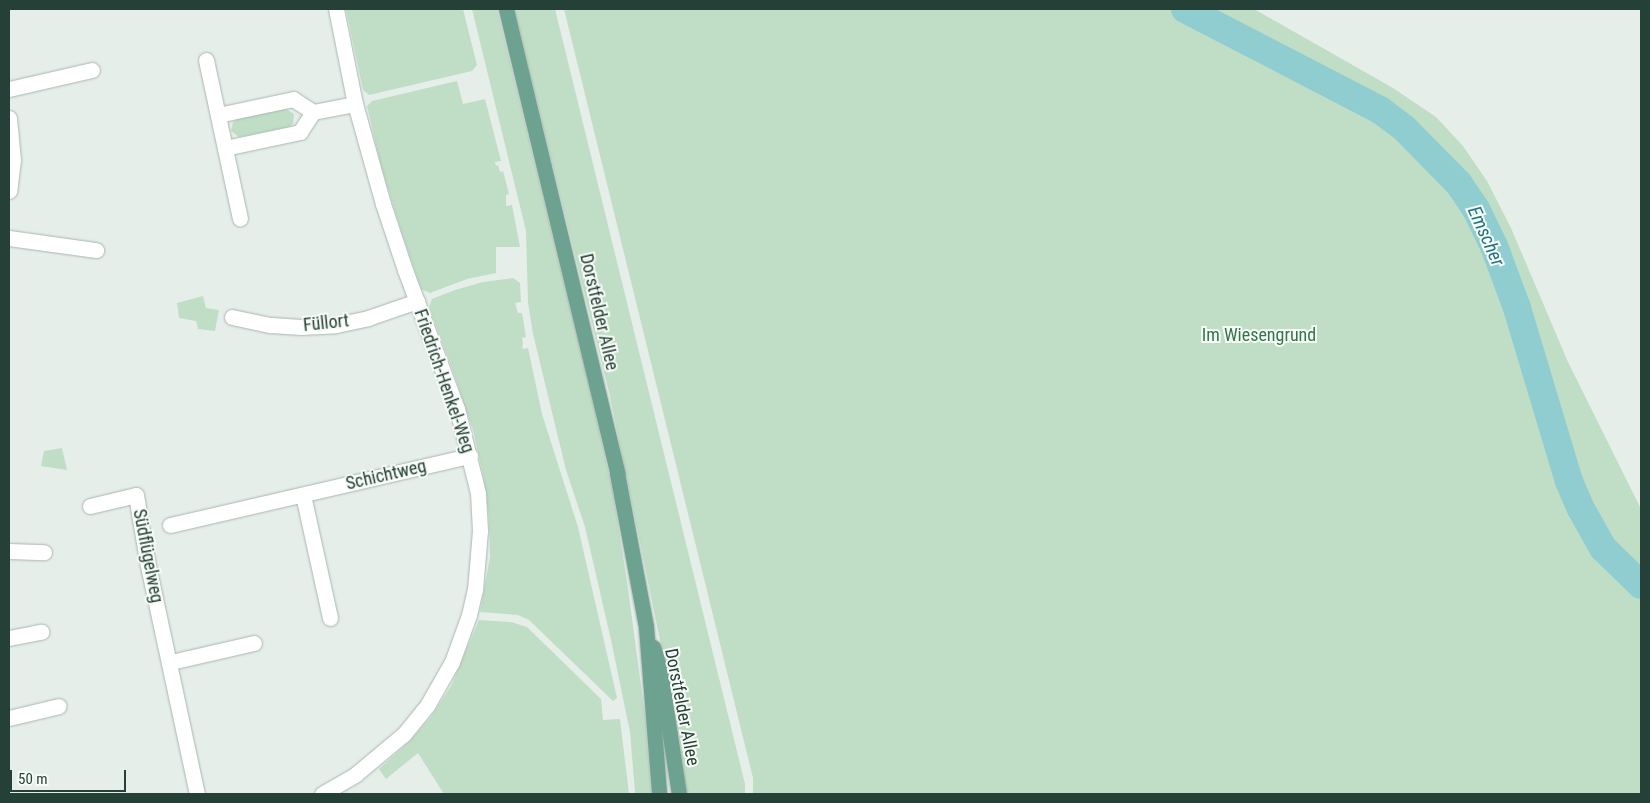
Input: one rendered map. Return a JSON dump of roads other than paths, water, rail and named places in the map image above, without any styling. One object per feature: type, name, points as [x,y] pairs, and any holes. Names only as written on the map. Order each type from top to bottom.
[{"type":"main road","name":"Dorstfelder Allee","points":[[506,9],[617,472],[646,627],[659,794]]},
{"type":"main road","name":"Dorstfelder Allee","points":[[646,627],[660,670],[680,794]]},
{"type":"street","name":"Friedrich-Henkel-Weg","points":[[322,794],[356,774],[404,734],[428,704],[462,639],[475,590],[480,531],[478,493],[470,456],[457,409],[383,204],[355,104],[336,9]]},
{"type":"street","points":[[206,60],[240,218]]},
{"type":"street","points":[[9,89],[92,70]]},
{"type":"street","points":[[218,115],[293,99],[313,112],[355,104]]},
{"type":"street","points":[[225,148],[300,132],[313,112]]},
{"type":"street","points":[[9,118],[13,160],[9,192]]},
{"type":"street","points":[[9,238],[96,250]]},
{"type":"street","name":"Füllort","points":[[232,317],[271,325],[301,327],[336,325],[368,318],[417,301]]},
{"type":"street","name":"Schichtweg","points":[[170,524],[470,456]]},
{"type":"street","name":"Südflügelweg","points":[[90,506],[136,495],[147,561],[171,662],[197,794]]},
{"type":"street","points":[[303,495],[330,618]]},
{"type":"street","points":[[9,551],[44,552]]},
{"type":"street","points":[[9,638],[42,632]]},
{"type":"street","points":[[171,662],[254,642]]},
{"type":"street","points":[[9,718],[58,706]]},
{"type":"waterway","name":"Emscher","points":[[1185,9],[1380,110],[1405,129],[1459,184],[1476,209],[1494,246],[1517,308],[1569,481],[1581,509],[1603,548],[1641,585]]},
{"type":"park label","name":"Im Wiesengrund","points":[[1259,335]]}]
